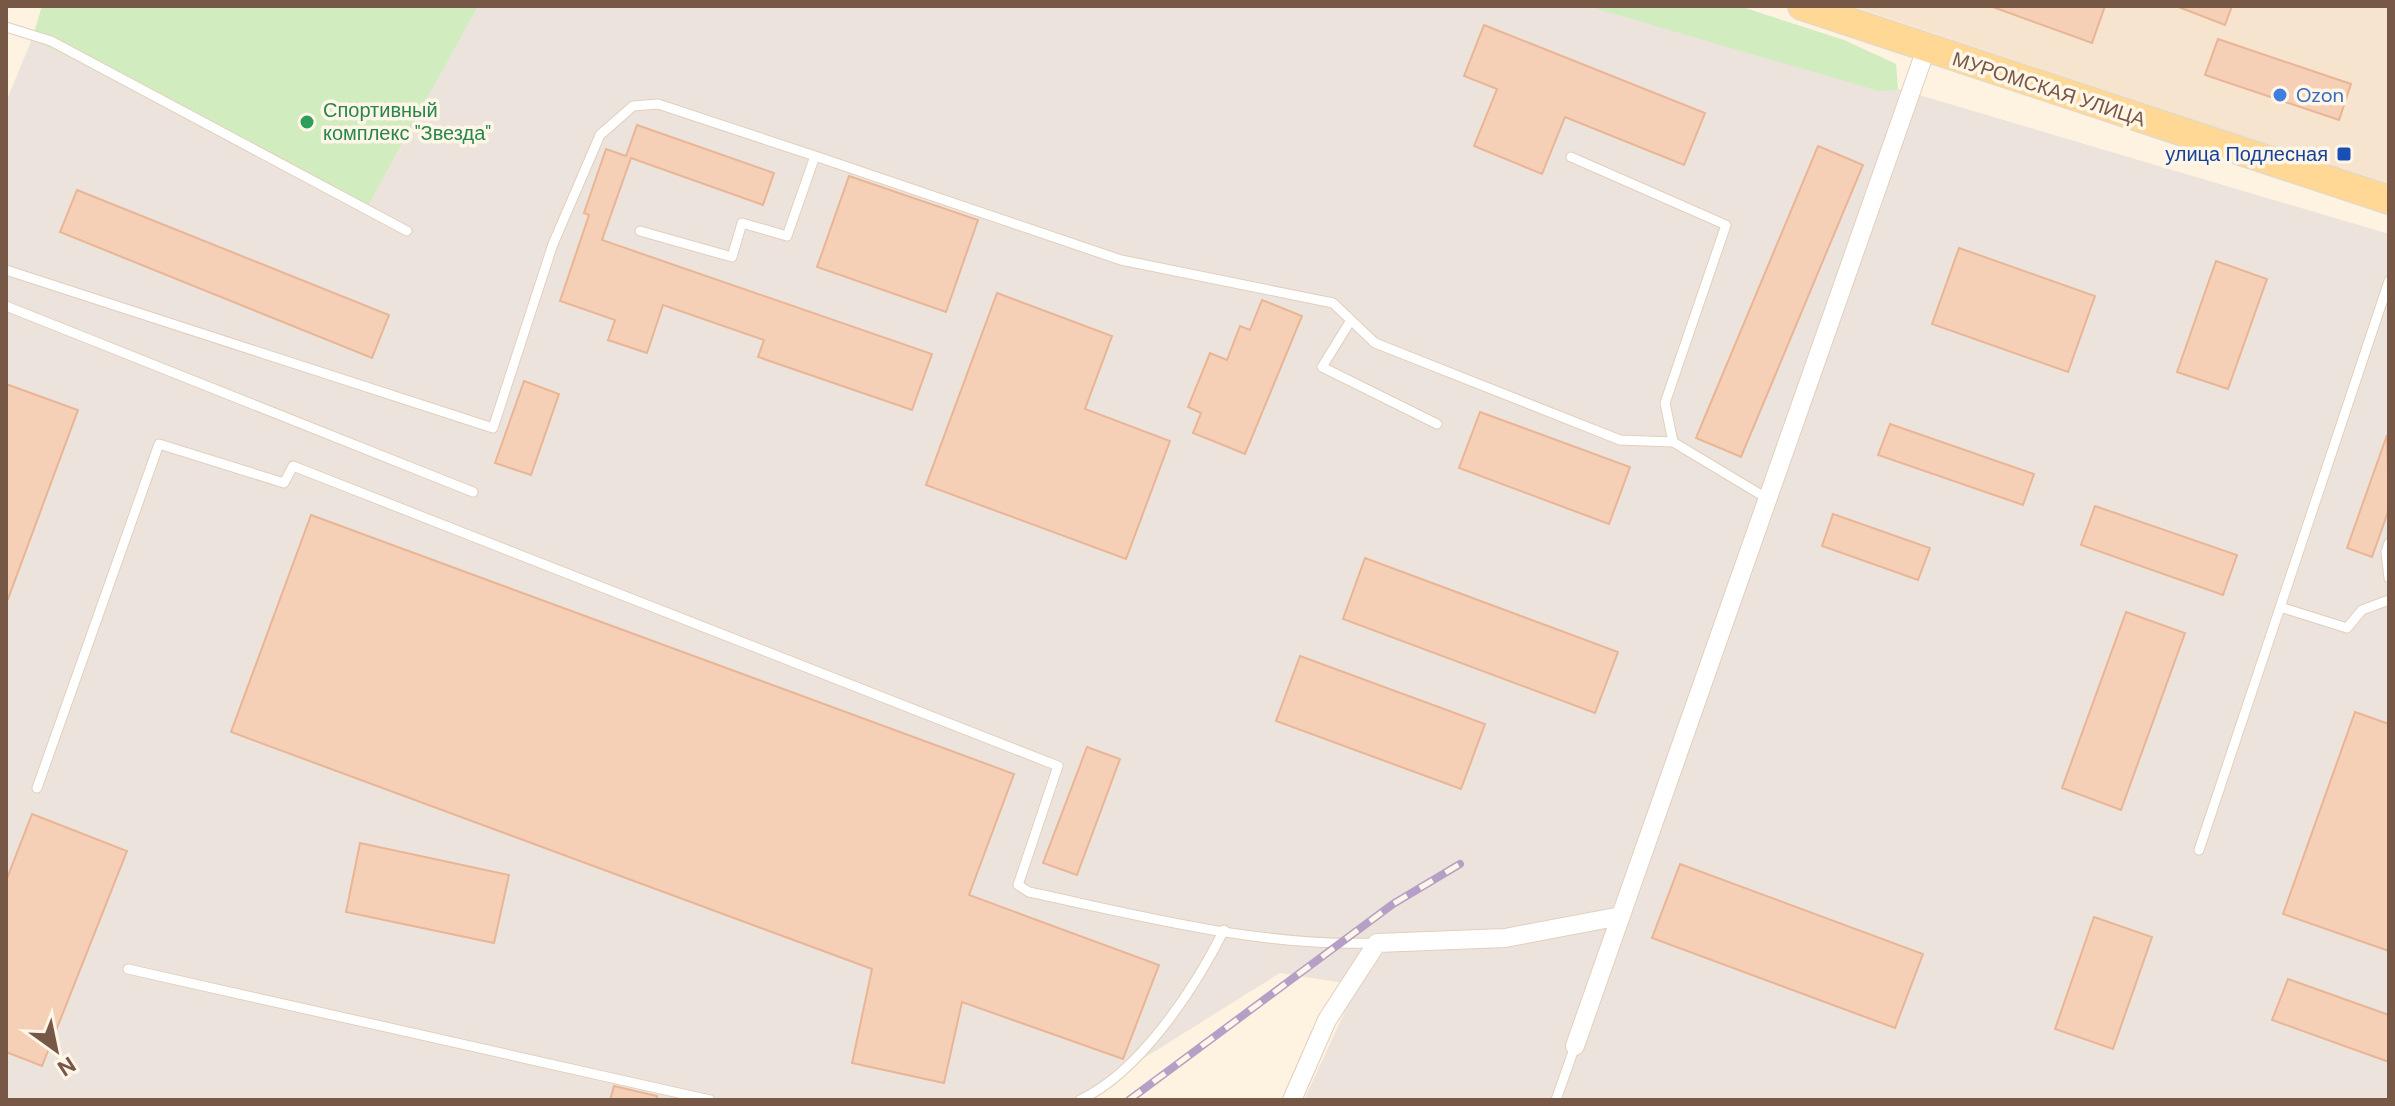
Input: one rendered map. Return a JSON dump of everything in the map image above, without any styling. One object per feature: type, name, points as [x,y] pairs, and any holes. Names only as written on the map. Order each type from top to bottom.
[{"type":"main road","name":"МУРОМСКАЯ УЛИЦА","points":[[1802,6],[2389,200]]},
{"type":"street","points":[[1575,1046],[1926,49]]},
{"type":"street","points":[[1292,1100],[1327,1020],[1377,943],[1505,938],[1621,916]]},
{"type":"lane","points":[[6,27],[51,41],[407,231]]},
{"type":"lane","points":[[6,270],[493,428],[553,244],[600,135],[633,106],[658,104],[1121,260],[1333,303],[1375,343],[1620,440],[1673,442],[1768,499]]},
{"type":"lane","points":[[640,231],[732,257],[742,223],[787,236],[815,156]]},
{"type":"lane","points":[[1571,157],[1726,225],[1665,403],[1673,442]]},
{"type":"lane","points":[[2199,850],[2389,281]]},
{"type":"lane","points":[[6,306],[473,492]]},
{"type":"lane","points":[[1351,320],[1322,367],[1437,424]]},
{"type":"lane","points":[[37,788],[159,444],[284,483],[293,466],[1058,766],[1018,885],[1029,892],[1185,926],[1338,944],[1377,943]]},
{"type":"lane","points":[[2389,543],[2386,552],[2389,578]]},
{"type":"lane","points":[[2280,607],[2347,628],[2362,610],[2389,600]]},
{"type":"lane","points":[[1080,1100],[1147,1047],[1198,982],[1224,930]]},
{"type":"lane","points":[[128,969],[710,1100]]},
{"type":"lane","points":[[1556,1100],[1575,1046]]},
{"type":"shaded area","points":[[478,6],[1618,6],[2389,234],[2389,1100],[1304,1100],[1357,985],[1280,973],[1077,1100],[6,1100],[6,102],[32,39],[367,204]]},
{"type":"shaded area","points":[[1852,6],[2389,6],[2389,185]]},
{"type":"green space","name":"Спортивный комплекс \"Звезда\"","points":[[42,6],[478,6],[368,205],[32,39]]},
{"type":"green space","points":[[1587,6],[1739,6],[1844,40],[1896,64],[1898,90],[1879,91]]},
{"type":"building","points":[[1990,6],[2105,6],[2092,43]]},
{"type":"building","points":[[2176,6],[2232,6],[2225,25]]},
{"type":"building","points":[[1484,25],[1705,113],[1684,165],[1565,117],[1542,174],[1474,146],[1497,89],[1464,76]]},
{"type":"building","points":[[2218,39],[2351,84],[2339,120],[2205,75]]},
{"type":"building","points":[[637,125],[774,173],[763,205],[631,158],[602,240],[932,354],[912,410],[758,357],[764,340],[663,305],[647,353],[608,340],[615,320],[560,301],[589,215],[584,213],[606,149],[626,156]]},
{"type":"building","points":[[1818,146],[1863,165],[1741,457],[1696,438]]},
{"type":"building","points":[[849,176],[978,220],[946,312],[817,267]]},
{"type":"building","points":[[77,190],[389,315],[372,358],[60,232]]},
{"type":"building","points":[[1959,248],[2095,296],[2068,372],[1932,324]]},
{"type":"building","points":[[2216,261],[2267,279],[2228,389],[2177,372]]},
{"type":"building","points":[[997,293],[1112,336],[1085,409],[1170,441],[1126,559],[926,485]]},
{"type":"building","points":[[1262,300],[1302,316],[1245,454],[1193,433],[1201,413],[1188,407],[1210,353],[1227,360],[1240,326],[1250,330]]},
{"type":"building","points":[[524,381],[559,394],[531,475],[495,463]]},
{"type":"building","points":[[6,384],[78,410],[8,599],[6,599]]},
{"type":"building","points":[[1480,412],[1630,467],[1609,524],[1459,468]]},
{"type":"building","points":[[1890,424],[2034,474],[2023,505],[1878,455]]},
{"type":"building","points":[[2387,435],[2389,509],[2372,557],[2347,548]]},
{"type":"building","points":[[2095,506],[2237,555],[2223,595],[2081,545]]},
{"type":"building","points":[[1833,514],[1930,548],[1918,580],[1822,546]]},
{"type":"building","points":[[311,515],[1014,774],[969,895],[1159,965],[1123,1059],[962,1002],[944,1083],[852,1063],[872,969],[231,732]]},
{"type":"building","points":[[1365,558],[1618,652],[1595,713],[1343,619]]},
{"type":"building","points":[[2126,612],[2185,633],[2121,810],[2062,788]]},
{"type":"building","points":[[1300,656],[1485,724],[1461,789],[1276,721]]},
{"type":"building","points":[[2355,712],[2389,724],[2389,951],[2283,914]]},
{"type":"building","points":[[1087,747],[1120,759],[1077,875],[1043,863]]},
{"type":"building","points":[[32,814],[127,851],[42,1066],[6,1052],[6,881]]},
{"type":"building","points":[[360,843],[509,875],[494,943],[346,912]]},
{"type":"building","points":[[1680,864],[1923,954],[1895,1028],[1652,938]]},
{"type":"building","points":[[2094,917],[2152,937],[2113,1049],[2055,1029]]},
{"type":"building","points":[[2288,979],[2389,1015],[2389,1062],[2272,1020]]},
{"type":"building","points":[[614,1086],[657,1096],[657,1100],[610,1100]]},
{"type":"railway","points":[[1129,1100],[1393,904],[1460,864]]},
{"type":"place","name":"Ozon","points":[[2280,95]]},
{"type":"place","name":"Спортивный комплекс \"Звезда\"","points":[[307,122]]},
{"type":"place","name":"улица Подлесная","points":[[2344,154]]}]
